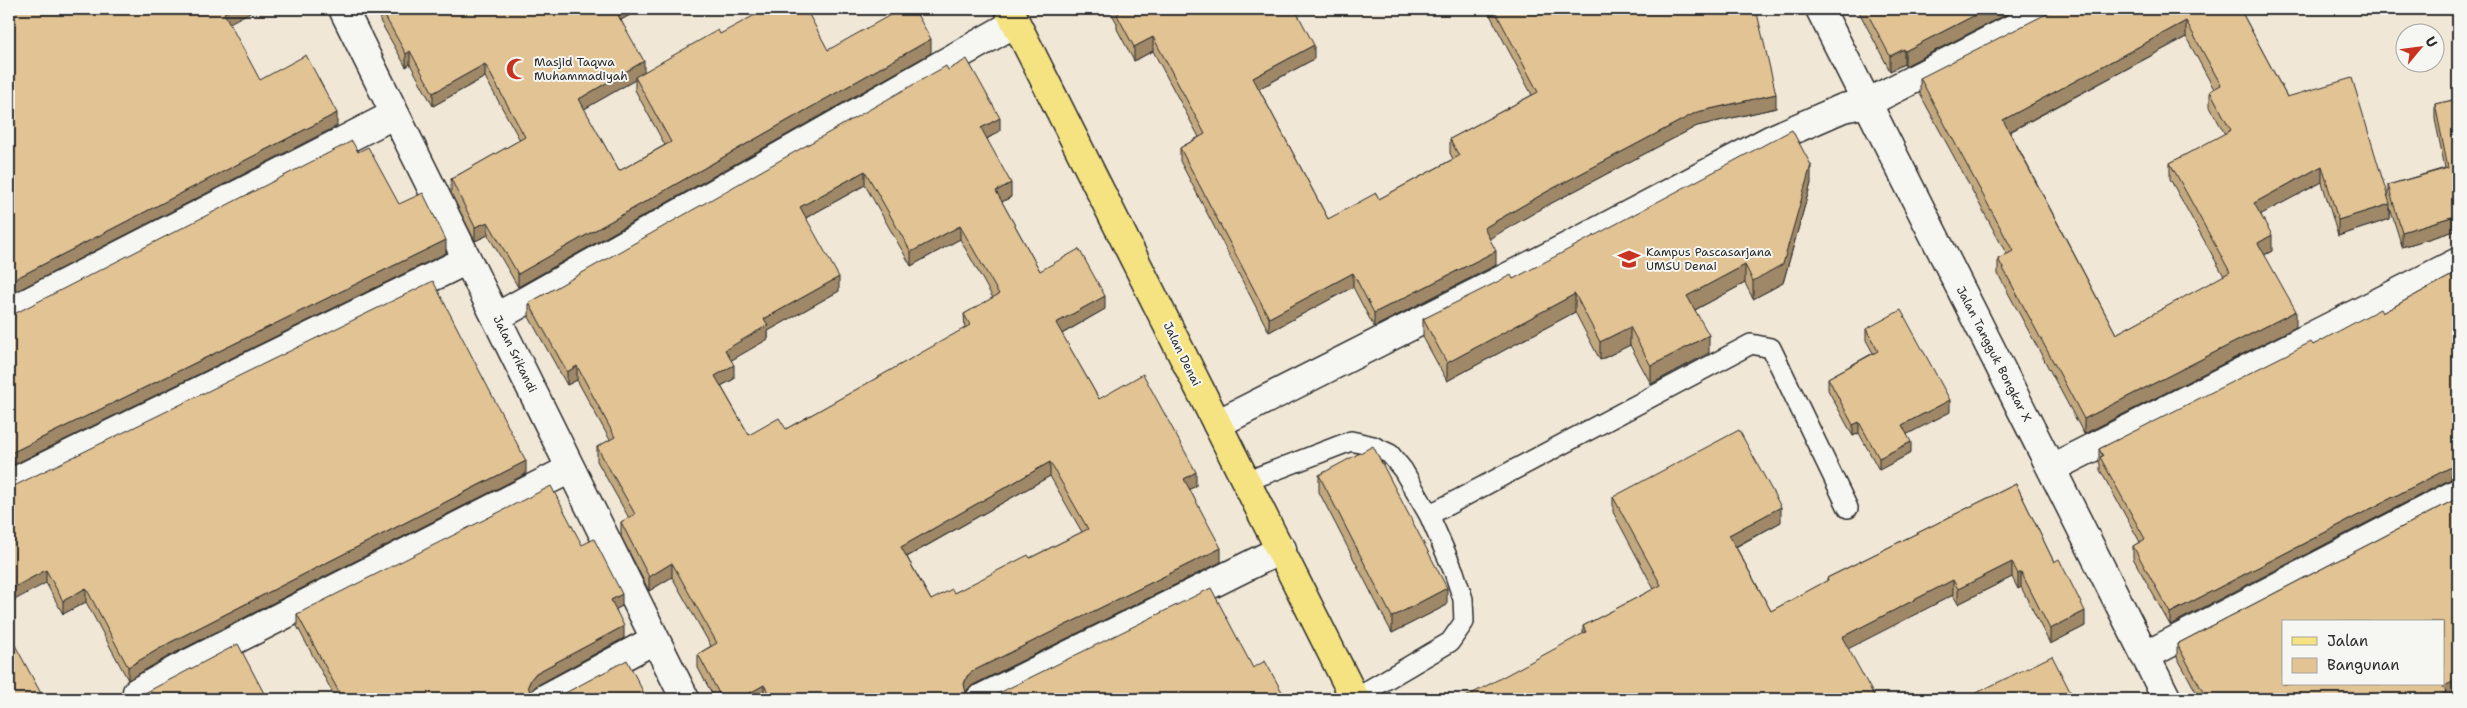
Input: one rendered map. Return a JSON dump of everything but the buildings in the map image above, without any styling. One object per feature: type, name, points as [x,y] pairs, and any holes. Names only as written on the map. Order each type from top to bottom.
[{"type":"main road","name":"Jalan Denai","points":[[1012,16],[1282,549],[1355,699]]},
{"type":"street","name":"Jalan Srikandi","points":[[343,9],[497,316],[570,469],[685,699]]},
{"type":"street","name":"Jalan Tangguk Bongkar X","points":[[1820,9],[1855,105],[2052,468],[2167,699]]},
{"type":"street","points":[[1217,424],[1802,125],[1855,105],[2051,9]]},
{"type":"street","points":[[497,316],[1012,16]]},
{"type":"street","points":[[9,312],[395,114]]},
{"type":"street","points":[[9,484],[468,260]]},
{"type":"street","points":[[2052,468],[2458,262]]},
{"type":"street","points":[[137,692],[176,670],[570,469]]},
{"type":"street","points":[[2145,656],[2458,493]]},
{"type":"street","points":[[980,699],[1282,549]]},
{"type":"street","points":[[544,699],[654,640]]},
{"type":"lane","points":[[1429,515],[1751,344],[1771,348],[1848,508]]},
{"type":"lane","points":[[1247,481],[1352,441],[1373,446],[1390,454],[1403,470],[1429,515],[1454,572],[1463,599],[1464,622],[1450,642],[1355,699]]},
{"type":"place","name":"Masjid Taqwa Muhammadiyah","points":[[517,69]]},
{"type":"place","name":"Kampus Pascasarjana UMSU Denai","points":[[1629,259]]}]
